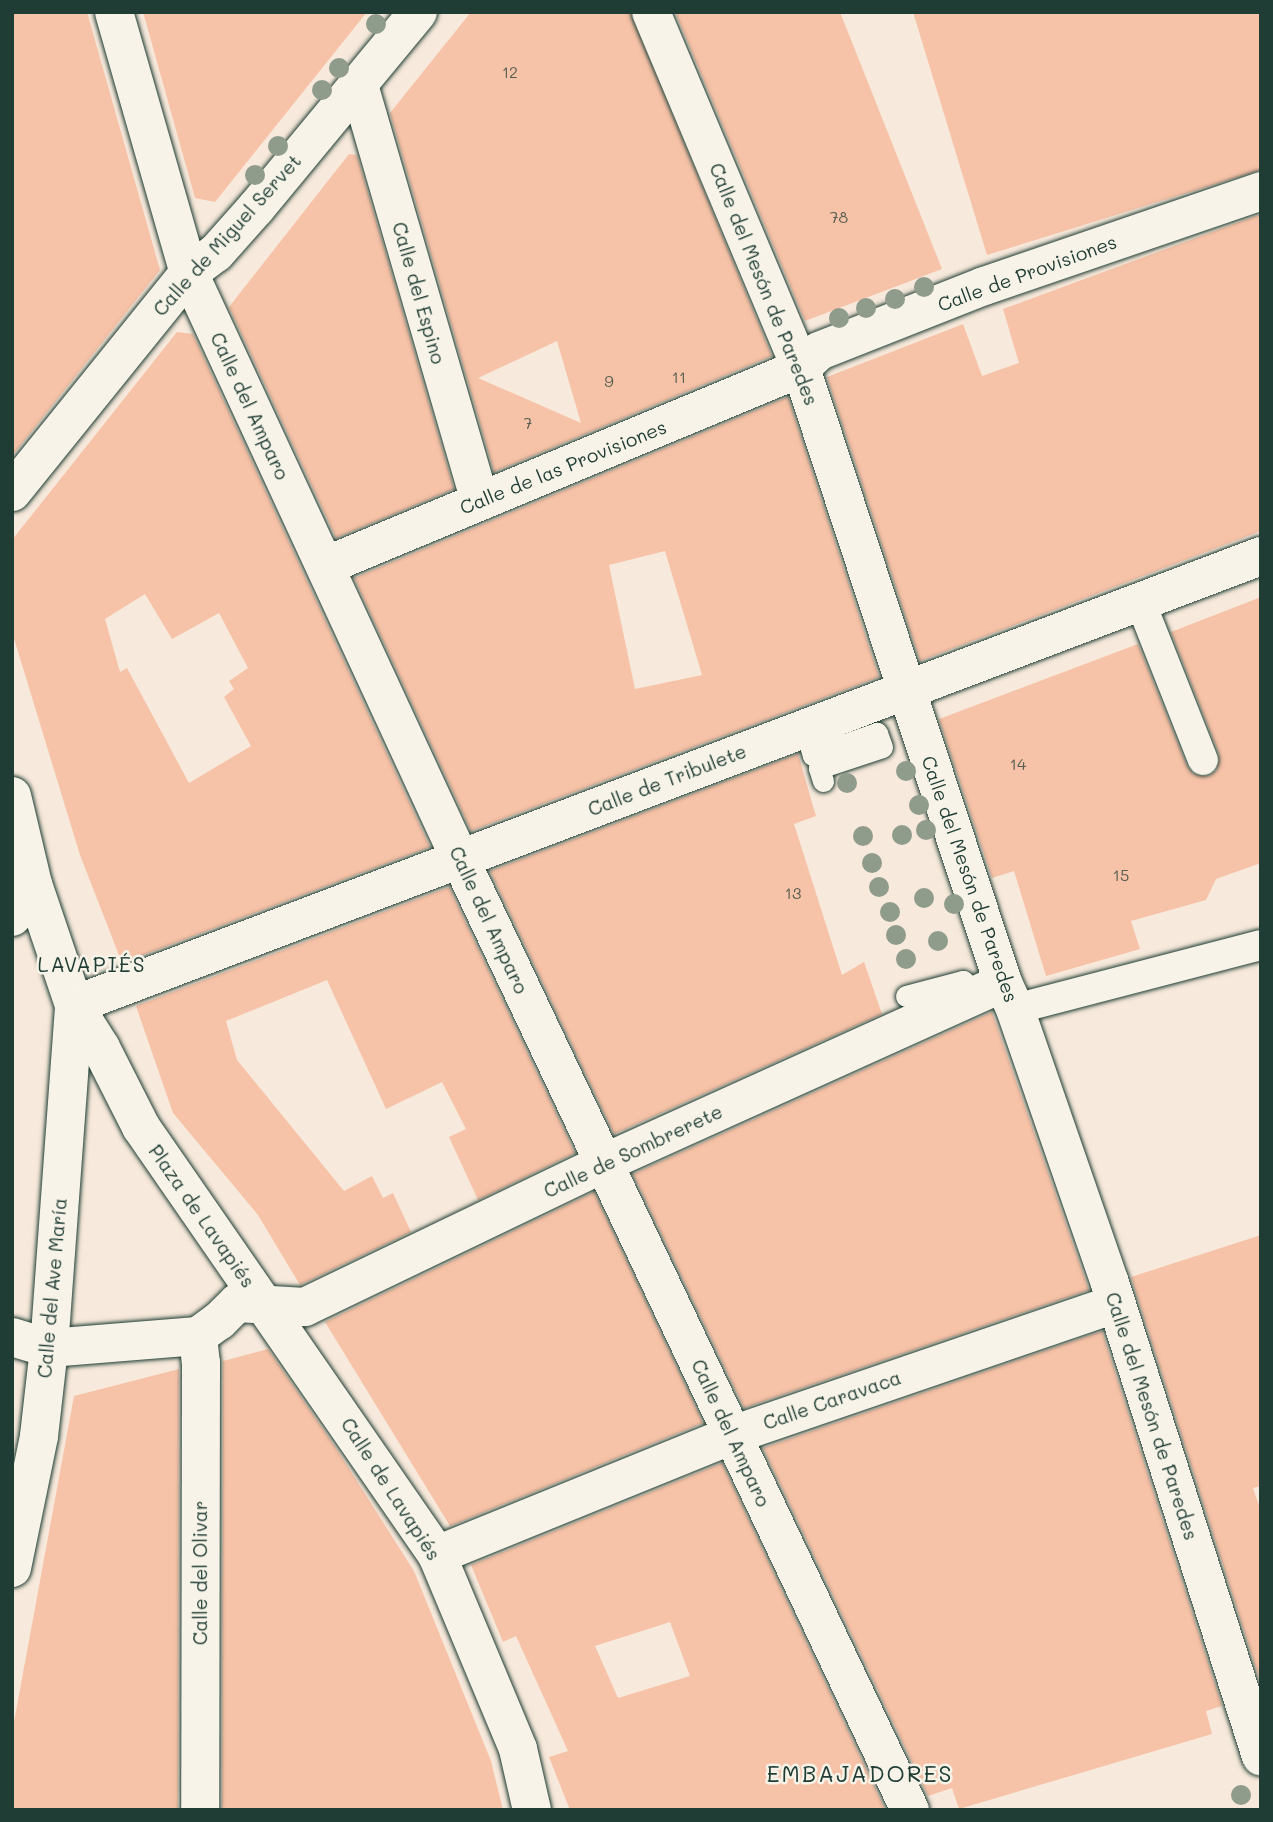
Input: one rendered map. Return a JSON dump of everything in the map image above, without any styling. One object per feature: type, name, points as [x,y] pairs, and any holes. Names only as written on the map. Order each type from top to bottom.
[{"type":"street","name":"Calle del Amparo","points":[[114,12],[189,273],[325,566],[377,698],[460,859],[910,1810]]},
{"type":"street","name":"Calle de Miguel Servet","points":[[12,492],[189,273],[216,253],[418,12]]},
{"type":"street","name":"Calle del Mesón de Paredes","points":[[651,12],[802,368],[907,690],[998,995],[1115,1304],[1261,1756]]},
{"type":"street","name":"Calle del Espino","points":[[359,85],[480,501]]},
{"type":"street","name":"Calle de Provisiones","points":[[802,368],[819,351],[984,286],[1261,191]]},
{"type":"street","name":"Calle de las Provisiones","points":[[325,566],[802,368]]},
{"type":"street","name":"Calle de Tribulete","points":[[74,1005],[1261,556]]},
{"type":"street","points":[[1140,601],[1203,760]]},
{"type":"street","points":[[12,796],[33,884],[74,1005]]},
{"type":"street","points":[[12,917],[24,903],[33,884]]},
{"type":"street","name":"Calle de Sombrerete","points":[[262,1303],[305,1307],[604,1163],[998,995],[1261,945]]},
{"type":"street","name":"Plaza de Lavapiés","points":[[74,1005],[101,1048],[141,1128],[262,1303]]},
{"type":"street","name":"Calle del Ave María","points":[[12,1568],[25,1433],[49,1348],[74,1005]]},
{"type":"street","name":"Plaza de Lavapiés","points":[[198,1336],[219,1321],[237,1303],[262,1303]]},
{"type":"street","name":"Calle de Lavapiés","points":[[262,1303],[437,1555],[518,1749],[532,1810]]},
{"type":"street","name":"Calle Caravaca","points":[[437,1555],[732,1434],[1115,1304]]},
{"type":"street","points":[[12,1337],[49,1348],[198,1336]]},
{"type":"street","name":"Calle del Olivar","points":[[198,1336],[201,1363],[200,1810]]},
{"type":"lane","points":[[824,781],[819,768],[882,747],[877,733],[813,755],[809,743],[873,720],[868,704]]},
{"type":"lane","points":[[906,996],[962,981],[998,995]]},
{"type":"building","points":[[12,12],[87,12],[160,270],[12,456]]},
{"type":"building","points":[[143,12],[367,12],[215,202],[195,198]]},
{"type":"building","points":[[471,12],[630,12],[772,356],[494,472],[390,113]],"holes":[[[557,341],[581,423],[478,378]]]},
{"type":"building","points":[[675,12],[840,12],[942,269],[805,321]]},
{"type":"building","points":[[913,12],[1261,12],[1261,170],[987,255]]},
{"type":"building","points":[[349,154],[357,155],[454,489],[336,538],[229,307]]},
{"type":"building","points":[[1261,214],[1261,531],[920,661],[827,377],[963,324],[982,376],[1019,363],[1003,309]]},
{"type":"building","points":[[177,332],[193,334],[430,847],[122,963],[80,855],[12,632],[12,540]],"holes":[[[145,594],[172,639],[219,613],[248,668],[229,681],[234,689],[224,697],[251,746],[189,783],[127,668],[120,672],[105,619]]]},
{"type":"building","points":[[788,397],[879,677],[471,831],[354,578]],"holes":[[[665,551],[702,675],[635,689],[609,565]]]},
{"type":"building","points":[[1261,597],[1261,863],[1216,879],[1206,900],[1131,921],[1140,949],[1046,976],[1014,871],[992,878],[939,719],[1138,644],[1187,766],[1193,774],[1209,776],[1217,770],[1219,754],[1171,632]]},
{"type":"building","points":[[798,754],[816,816],[794,824],[842,975],[864,962],[882,1014],[614,1134],[490,871]]},
{"type":"building","points":[[449,887],[575,1153],[478,1200],[449,1137],[466,1129],[442,1082],[386,1109],[327,980],[226,1021],[237,1060],[344,1191],[372,1176],[383,1198],[393,1193],[411,1232],[300,1285],[258,1215],[173,1113],[136,1006]]},
{"type":"building","points":[[992,1012],[1089,1290],[744,1408],[633,1174]]},
{"type":"building","points":[[594,1192],[703,1423],[450,1526],[325,1322]]},
{"type":"building","points":[[1261,1235],[1261,1486],[1253,1488],[1261,1511],[1261,1684],[1131,1277]]},
{"type":"building","points":[[1102,1331],[1222,1706],[1206,1711],[1212,1734],[959,1809],[952,1788],[928,1796],[763,1448]]},
{"type":"building","points":[[268,1349],[334,1445],[414,1571],[491,1761],[503,1810],[222,1810],[223,1361]]},
{"type":"building","points":[[179,1369],[178,1810],[12,1810],[12,1733],[74,1396]]},
{"type":"building","points":[[722,1463],[885,1809],[570,1810],[549,1757],[568,1751],[516,1636],[503,1642],[471,1565]],"holes":[[[670,1622],[690,1676],[618,1698],[595,1646]]]},
{"type":"district","name":"LAVAPIÉS","points":[[92,964]]},
{"type":"district","name":"EMBAJADORES","points":[[860,1773]]}]
